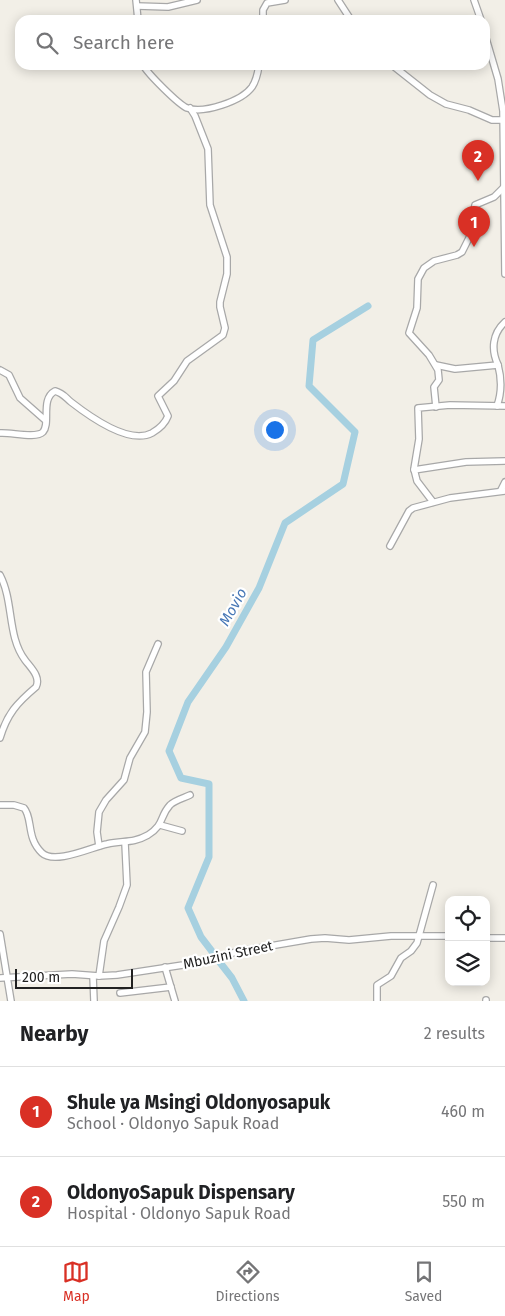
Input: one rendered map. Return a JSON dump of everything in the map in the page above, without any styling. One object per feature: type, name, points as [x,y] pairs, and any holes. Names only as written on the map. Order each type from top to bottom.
[{"type":"street","points":[[137,3],[168,7],[197,0]]},
{"type":"street","points":[[264,3],[285,0]]},
{"type":"street","points":[[338,0],[348,15]]},
{"type":"street","points":[[474,0],[479,15]]},
{"type":"street","points":[[490,52],[498,79],[504,112],[505,274]]},
{"type":"street","points":[[146,70],[180,103],[190,108],[213,107],[237,99],[252,87],[257,70]]},
{"type":"street","points":[[398,70],[430,95],[446,104],[469,110],[492,120],[503,120]]},
{"type":"street","points":[[0,433],[38,436],[46,428],[45,420],[48,400],[51,393],[56,391],[62,393],[86,413],[117,431],[137,436],[148,435],[163,425],[168,416],[158,396],[174,381],[187,361],[223,336],[225,328],[220,302],[227,274],[227,257],[210,205],[208,149],[190,108]]},
{"type":"street","points":[[436,407],[434,387],[440,376],[429,355],[409,333],[417,308],[418,279],[424,268],[434,261],[462,252],[472,232],[475,205],[494,197],[504,187]]},
{"type":"street","points":[[497,406],[501,381],[498,365],[495,360],[493,342],[498,330],[505,322]]},
{"type":"street","points":[[436,366],[455,369],[498,365]]},
{"type":"street","points":[[0,370],[9,375],[20,398],[45,420]]},
{"type":"street","points":[[433,502],[420,486],[414,470],[419,439],[417,409],[419,407],[450,405],[505,406]]},
{"type":"street","points":[[414,470],[466,462],[505,461]]},
{"type":"street","points":[[390,546],[409,510],[450,498],[503,491],[505,482]]},
{"type":"street","points":[[0,575],[17,645],[22,656],[38,678],[36,687],[9,714],[0,738]]},
{"type":"street","points":[[99,846],[97,832],[99,812],[106,800],[124,780],[130,758],[145,732],[147,712],[146,672],[158,644]]},
{"type":"street","points":[[0,805],[21,806],[27,810],[32,840],[38,849],[47,856],[75,853],[109,843],[125,843],[146,836],[160,825],[169,806],[190,795]]},
{"type":"street","points":[[160,825],[182,831]]},
{"type":"street","points":[[94,1001],[96,976],[104,941],[119,907],[126,885],[125,843]]},
{"type":"street","points":[[377,1001],[377,984],[391,976],[399,961],[415,947],[433,885]]},
{"type":"street","points":[[0,934],[11,1001]]},
{"type":"street","name":"Mbuzini Street","points":[[0,978],[72,974],[96,976],[166,967],[311,939],[348,940],[391,936],[445,936]]},
{"type":"street","points":[[490,938],[505,938]]},
{"type":"street","points":[[166,967],[175,1001]]},
{"type":"street","points":[[120,993],[171,987]]},
{"type":"waterway","name":"Movio","points":[[214,954],[201,937],[188,908],[209,857],[209,784],[181,778],[169,751],[188,702],[226,647],[259,588],[285,523],[343,484],[355,432],[309,386],[313,340],[368,306]]},
{"type":"waterway","name":"Movio","points":[[218,960],[232,978],[244,1001]]},
{"type":"place","name":"OldonyoSapuk Dispensary","points":[[478,181]]},
{"type":"place","name":"Shule ya Msingi Oldonyosapuk","points":[[474,247]]}]
